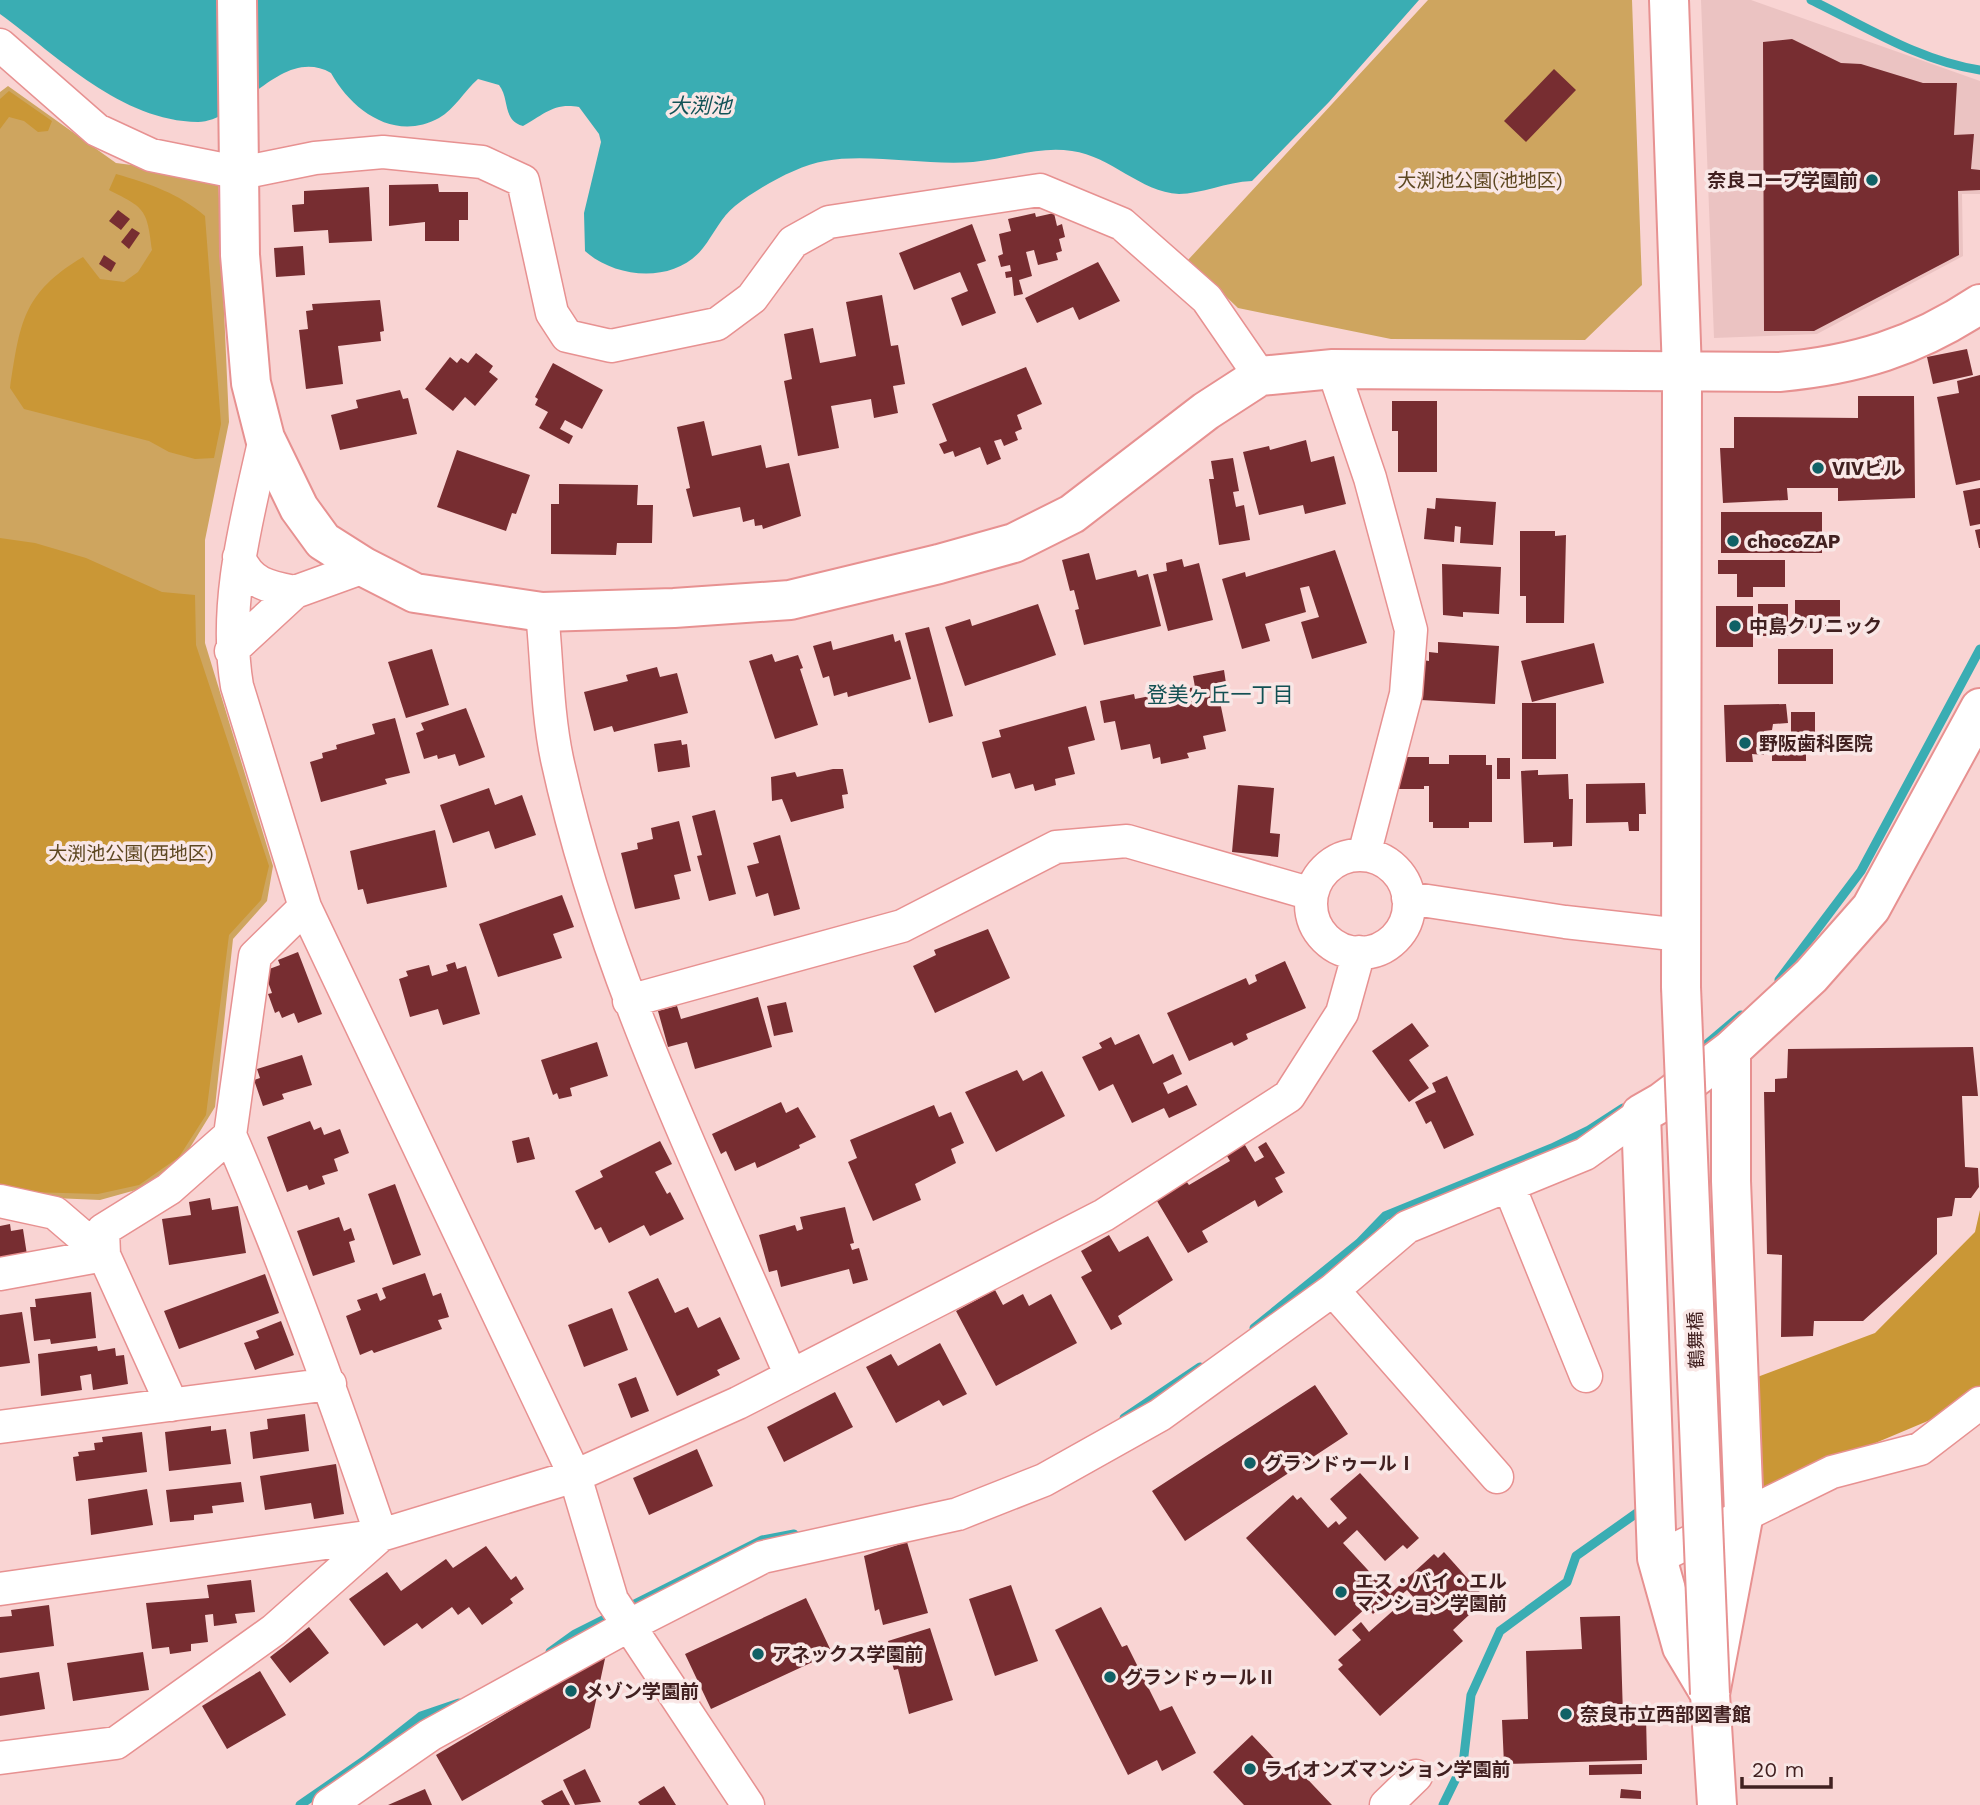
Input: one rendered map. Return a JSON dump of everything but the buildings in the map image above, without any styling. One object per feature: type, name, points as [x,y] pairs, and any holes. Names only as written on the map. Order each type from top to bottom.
[{"type":"street","points":[[237,0],[240,255],[244,322],[251,383],[265,438],[299,508],[323,541],[364,567],[415,593],[542,612],[674,608],[790,600],[1014,543],[1072,514],[1206,411],[1260,376],[1332,369],[1779,372],[1832,367],[1886,352],[1955,320],[1980,304]]},
{"type":"street","name":"鶴舞橋","points":[[1669,0],[1682,372],[1681,987],[1710,1694]]},
{"type":"street","points":[[0,45],[97,130],[151,156],[241,173],[315,159],[383,152],[482,162],[523,181],[552,313],[567,336],[611,346],[718,324],[752,298],[793,242],[829,222],[1040,190],[1122,224],[1207,299],[1260,376]]},
{"type":"street","points":[[1332,369],[1370,478],[1411,631],[1406,694],[1364,855]]},
{"type":"street","points":[[265,438],[239,557],[231,651],[237,686],[305,907],[575,1476],[621,1616],[748,1805]]},
{"type":"street","points":[[239,557],[245,572],[257,583],[295,592]]},
{"type":"street","points":[[231,651],[295,592],[364,567]]},
{"type":"street","points":[[542,612],[556,755],[580,857],[629,1001],[791,1376]]},
{"type":"street","points":[[329,1805],[430,1735],[621,1616],[764,1557],[958,1514],[1044,1480],[1160,1415],[1332,1290],[1407,1227],[1585,1154],[1731,1050],[1811,976],[1871,908],[1980,708]]},
{"type":"street","points":[[629,1001],[902,926],[1056,847],[1127,841],[1312,894]]},
{"type":"street","points":[[1364,855],[1381,859],[1399,873],[1408,898],[1406,923],[1396,937],[1383,947],[1359,952],[1334,945],[1321,933],[1313,919],[1312,894],[1324,870],[1342,858],[1364,855]]},
{"type":"street","points":[[1408,898],[1565,922],[1681,934]]},
{"type":"street","points":[[305,907],[255,956],[230,1135],[276,1240],[330,1384],[381,1535]]},
{"type":"street","points":[[0,1589],[381,1535],[575,1476],[738,1403],[1104,1215],[1289,1097],[1342,1013],[1359,952]]},
{"type":"street","points":[[1717,1805],[1710,1694],[1744,1513],[1731,1181],[1731,1050]]},
{"type":"street","points":[[1652,1108],[1657,1558],[1682,1647],[1710,1694]]},
{"type":"street","points":[[172,1405],[104,1255],[103,1230],[169,1189],[230,1135]]},
{"type":"street","points":[[1509,1186],[1587,1376]]},
{"type":"street","points":[[0,1201],[55,1213],[104,1255]]},
{"type":"street","points":[[0,1274],[104,1255]]},
{"type":"street","points":[[1332,1290],[1497,1477]]},
{"type":"street","points":[[0,1427],[330,1384]]},
{"type":"street","points":[[1657,1558],[1832,1472],[1920,1449],[1980,1403]]},
{"type":"street","points":[[0,1758],[116,1743],[274,1630],[381,1535]]},
{"type":"street","points":[[1386,1805],[1416,1776]]},
{"type":"shaded area","name":"奈良コープ学園前","points":[[1701,0],[1751,0],[1980,81],[1980,194],[1962,194],[1963,256],[1817,334],[1714,338]]},
{"type":"green space","name":"大渕池公園(池地区)","points":[[1428,0],[1632,0],[1642,285],[1585,340],[1391,339],[1238,308],[1188,260]]},
{"type":"green space","name":"大渕池公園(西地区)","points":[[8,86],[116,163],[218,176],[229,422],[205,540],[205,643],[273,866],[267,901],[233,939],[215,1107],[186,1154],[143,1188],[100,1200],[31,1197],[0,1190],[0,92]]},
{"type":"green space","points":[[9,91],[52,121],[48,131],[38,132],[24,121],[9,117],[0,129],[0,99]]},
{"type":"green space","points":[[116,174],[163,190],[205,216],[221,424],[214,458],[195,459],[169,452],[149,441],[24,409],[10,388],[21,328],[27,312],[47,284],[83,257],[100,279],[124,282],[138,272],[152,250],[146,218],[142,211],[109,190]]},
{"type":"green space","points":[[0,538],[35,543],[86,558],[162,592],[195,595],[196,645],[269,866],[261,900],[229,935],[206,1115],[179,1157],[139,1185],[98,1194],[29,1192],[0,1185]]},
{"type":"green space","points":[[1980,1210],[1980,1399],[1752,1495],[1752,1379],[1875,1333],[1975,1232]]},
{"type":"water","name":"大渕池","points":[[0,0],[1419,0],[1329,102],[1252,181],[1187,193],[1165,192],[1086,154],[1059,150],[1034,151],[956,163],[860,158],[825,161],[790,173],[744,199],[726,215],[703,248],[691,260],[677,268],[645,273],[613,267],[585,251],[584,213],[601,142],[599,134],[579,107],[556,108],[523,126],[516,123],[509,114],[499,85],[478,79],[450,110],[439,118],[423,125],[391,124],[376,119],[363,110],[340,87],[331,73],[313,67],[295,69],[278,76],[214,119],[198,122],[170,119],[143,111],[92,84],[0,14]]},
{"type":"waterway","points":[[1811,0],[1914,51],[1980,70]]},
{"type":"waterway","points":[[1779,980],[1861,871],[1980,649]]},
{"type":"waterway","points":[[1701,1049],[1741,1015]]},
{"type":"waterway","points":[[1254,1328],[1359,1243],[1385,1216],[1552,1148],[1589,1130],[1623,1108]]},
{"type":"waterway","points":[[1124,1418],[1200,1367]]},
{"type":"waterway","points":[[1443,1805],[1463,1764],[1471,1695],[1500,1631],[1567,1582],[1576,1556],[1641,1510],[1642,1505]]},
{"type":"waterway","points":[[550,1652],[575,1634],[762,1540],[794,1534]]},
{"type":"waterway","points":[[300,1805],[365,1760],[421,1716],[459,1703]]},
{"type":"place","name":"奈良コープ学園前","points":[[1872,180]]},
{"type":"place","name":"VIVビル","points":[[1818,468]]},
{"type":"place","name":"chocoZAP","points":[[1733,541]]},
{"type":"place","name":"中島クリニック","points":[[1735,626]]},
{"type":"place","name":"野阪歯科医院","points":[[1745,743]]},
{"type":"place","name":"グランドゥールⅠ","points":[[1250,1463]]},
{"type":"place","name":"エス・バイ・エル マンション学園前","points":[[1341,1592]]},
{"type":"place","name":"アネックス学園前","points":[[758,1654]]},
{"type":"place","name":"グランドゥールⅡ","points":[[1110,1677]]},
{"type":"place","name":"メゾン学園前","points":[[571,1691]]},
{"type":"place","name":"奈良市立西部図書館","points":[[1566,1714]]},
{"type":"place","name":"ライオンズマンション学園前","points":[[1250,1769]]},
{"type":"district","name":"登美ヶ丘一丁目","points":[[1220,694]]}]
